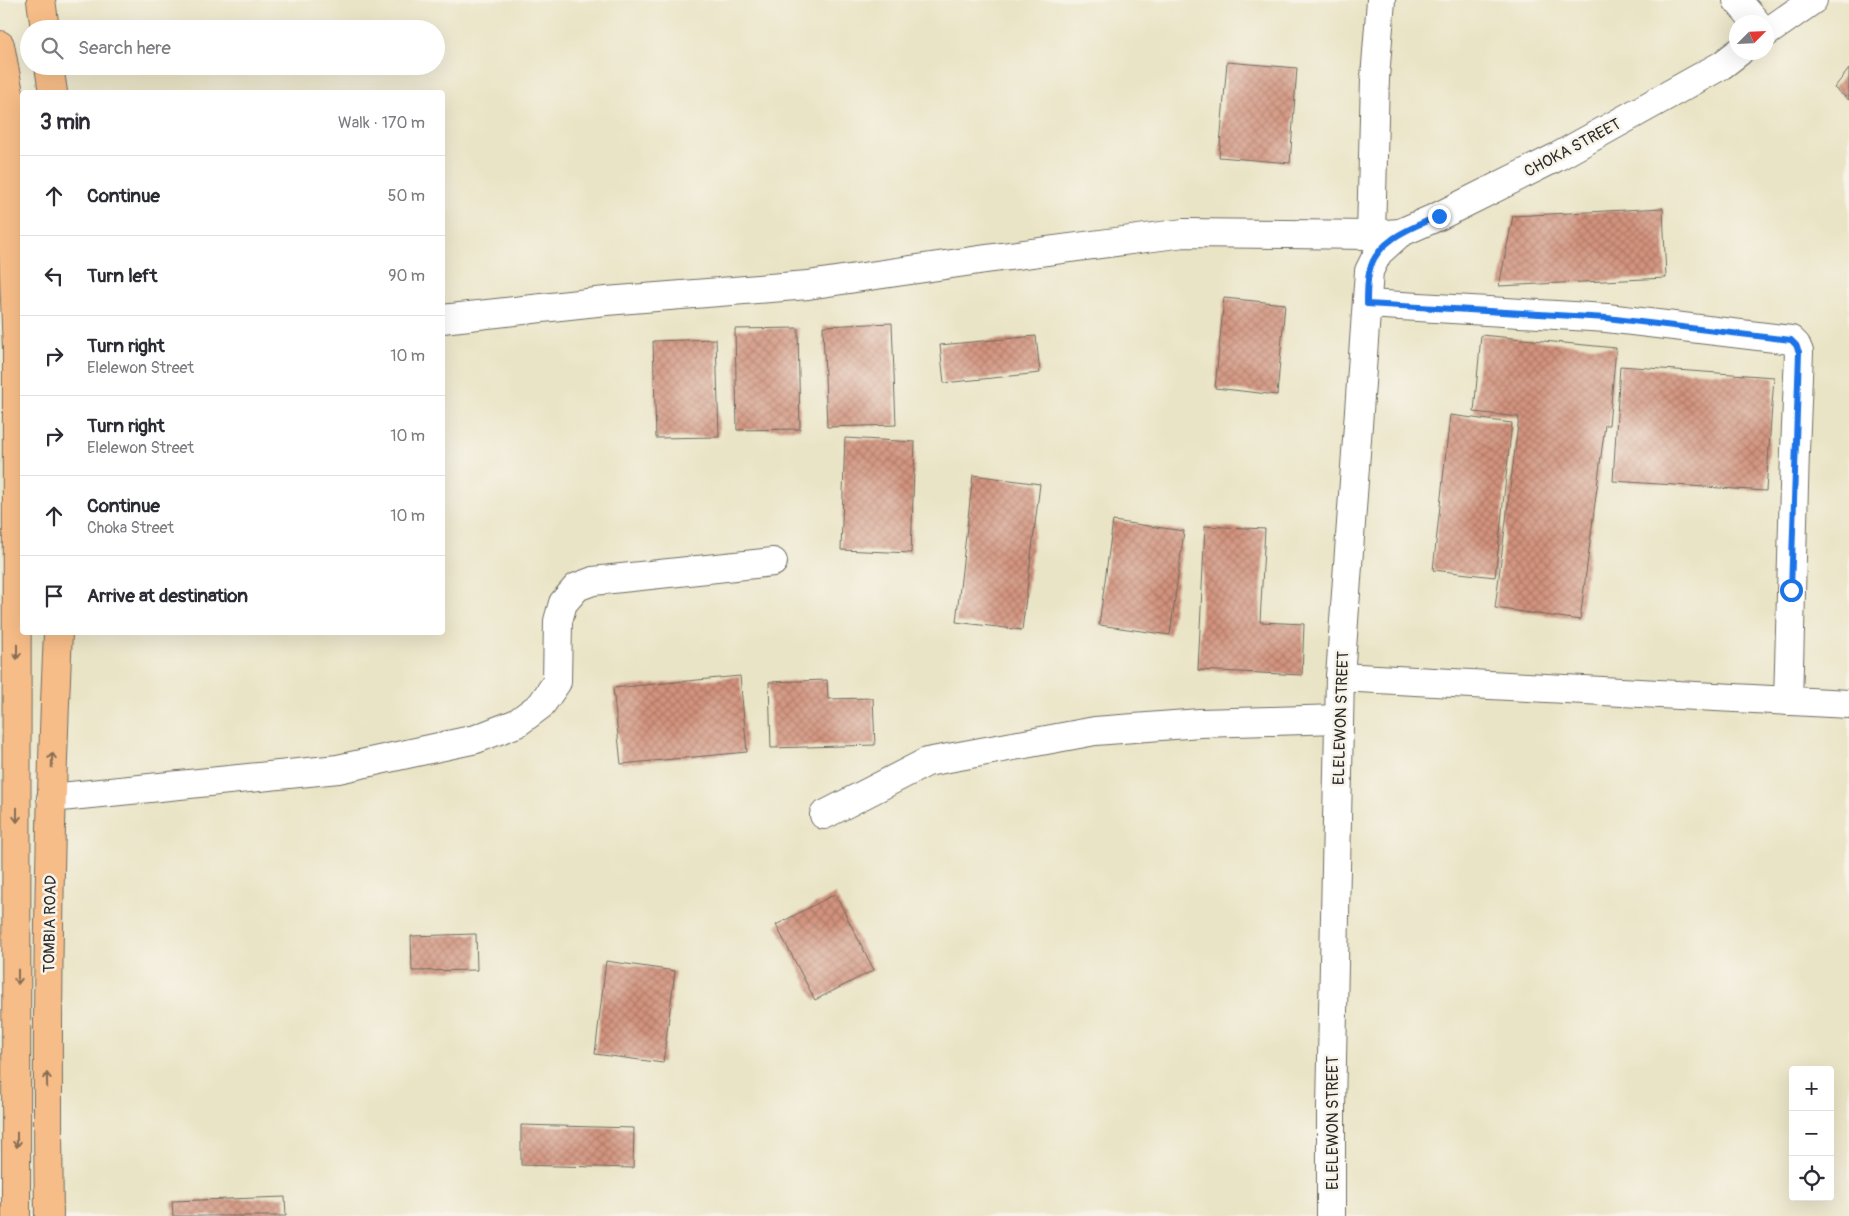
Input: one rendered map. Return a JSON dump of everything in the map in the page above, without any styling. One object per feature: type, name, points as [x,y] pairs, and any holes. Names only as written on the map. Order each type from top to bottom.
[{"type":"main road","points":[[41,0],[44,20]]},
{"type":"main road","name":"TOMBIA ROAD","points":[[0,45],[12,104],[11,199],[20,350],[16,1216]]},
{"type":"main road","points":[[50,75],[53,90]]},
{"type":"main road","name":"TOMBIA ROAD","points":[[49,1216],[47,1059],[51,798],[58,635]]},
{"type":"street","points":[[1371,235],[1375,78],[1381,0]]},
{"type":"street","points":[[1737,0],[1750,15]]},
{"type":"street","points":[[1774,27],[1813,0]]},
{"type":"street","name":"CHOKA STREET","points":[[1400,233],[1439,216],[1555,158],[1729,59]]},
{"type":"street","points":[[445,319],[606,301],[808,285],[986,259],[1184,234],[1371,235],[1400,233]]},
{"type":"street","name":"ELELEWON STREET","points":[[1331,1216],[1331,1097],[1340,677],[1369,271],[1378,253],[1400,233]]},
{"type":"street","points":[[1367,304],[1607,318],[1791,340],[1799,352],[1788,701]]},
{"type":"street","points":[[51,798],[338,769],[476,739],[525,717],[541,705],[557,682],[558,621],[563,602],[577,587],[593,581],[773,562]]},
{"type":"street","points":[[1340,677],[1849,704]]},
{"type":"street","points":[[824,815],[927,762],[1095,731],[1200,723],[1339,719]]},
{"type":"building","points":[[1227,62],[1297,68],[1290,163],[1219,157]]},
{"type":"building","points":[[1849,69],[1849,100],[1834,88]]},
{"type":"building","points":[[1663,208],[1666,278],[1499,286],[1513,216]]},
{"type":"building","points":[[1224,298],[1285,304],[1277,395],[1215,388]]},
{"type":"building","points":[[892,323],[896,425],[827,427],[823,326]]},
{"type":"building","points":[[798,328],[800,429],[737,430],[735,329]]},
{"type":"building","points":[[1481,335],[1616,348],[1609,425],[1605,425],[1580,620],[1495,608],[1519,417],[1474,412]]},
{"type":"building","points":[[1036,336],[1040,373],[944,383],[940,345]]},
{"type":"building","points":[[716,339],[719,437],[656,438],[653,341]]},
{"type":"building","points":[[1620,366],[1774,377],[1766,491],[1613,481]]},
{"type":"building","points":[[1450,415],[1512,423],[1495,577],[1433,570]]},
{"type":"building","points":[[845,438],[915,442],[911,553],[841,550]]},
{"type":"building","points":[[973,475],[1040,484],[1022,630],[956,622]]},
{"type":"building","points":[[1113,521],[1184,531],[1170,635],[1099,625]]},
{"type":"building","points":[[1205,526],[1265,529],[1260,622],[1304,624],[1302,675],[1198,670]]},
{"type":"building","points":[[740,676],[747,752],[621,764],[613,688]]},
{"type":"building","points":[[827,680],[828,699],[873,698],[875,745],[771,748],[769,682]]},
{"type":"building","points":[[835,894],[874,970],[815,1000],[776,925]]},
{"type":"building","points":[[476,934],[477,970],[412,971],[411,936]]},
{"type":"building","points":[[606,961],[675,971],[663,1063],[595,1054]]},
{"type":"building","points":[[521,1125],[634,1128],[633,1168],[521,1165]]},
{"type":"building","points":[[285,1197],[286,1216],[173,1216],[172,1201]]},
{"type":"route","points":[[1439,216],[1400,233],[1378,253],[1369,271],[1367,304],[1607,318],[1791,340],[1796,345],[1799,352],[1791,590]]}]
